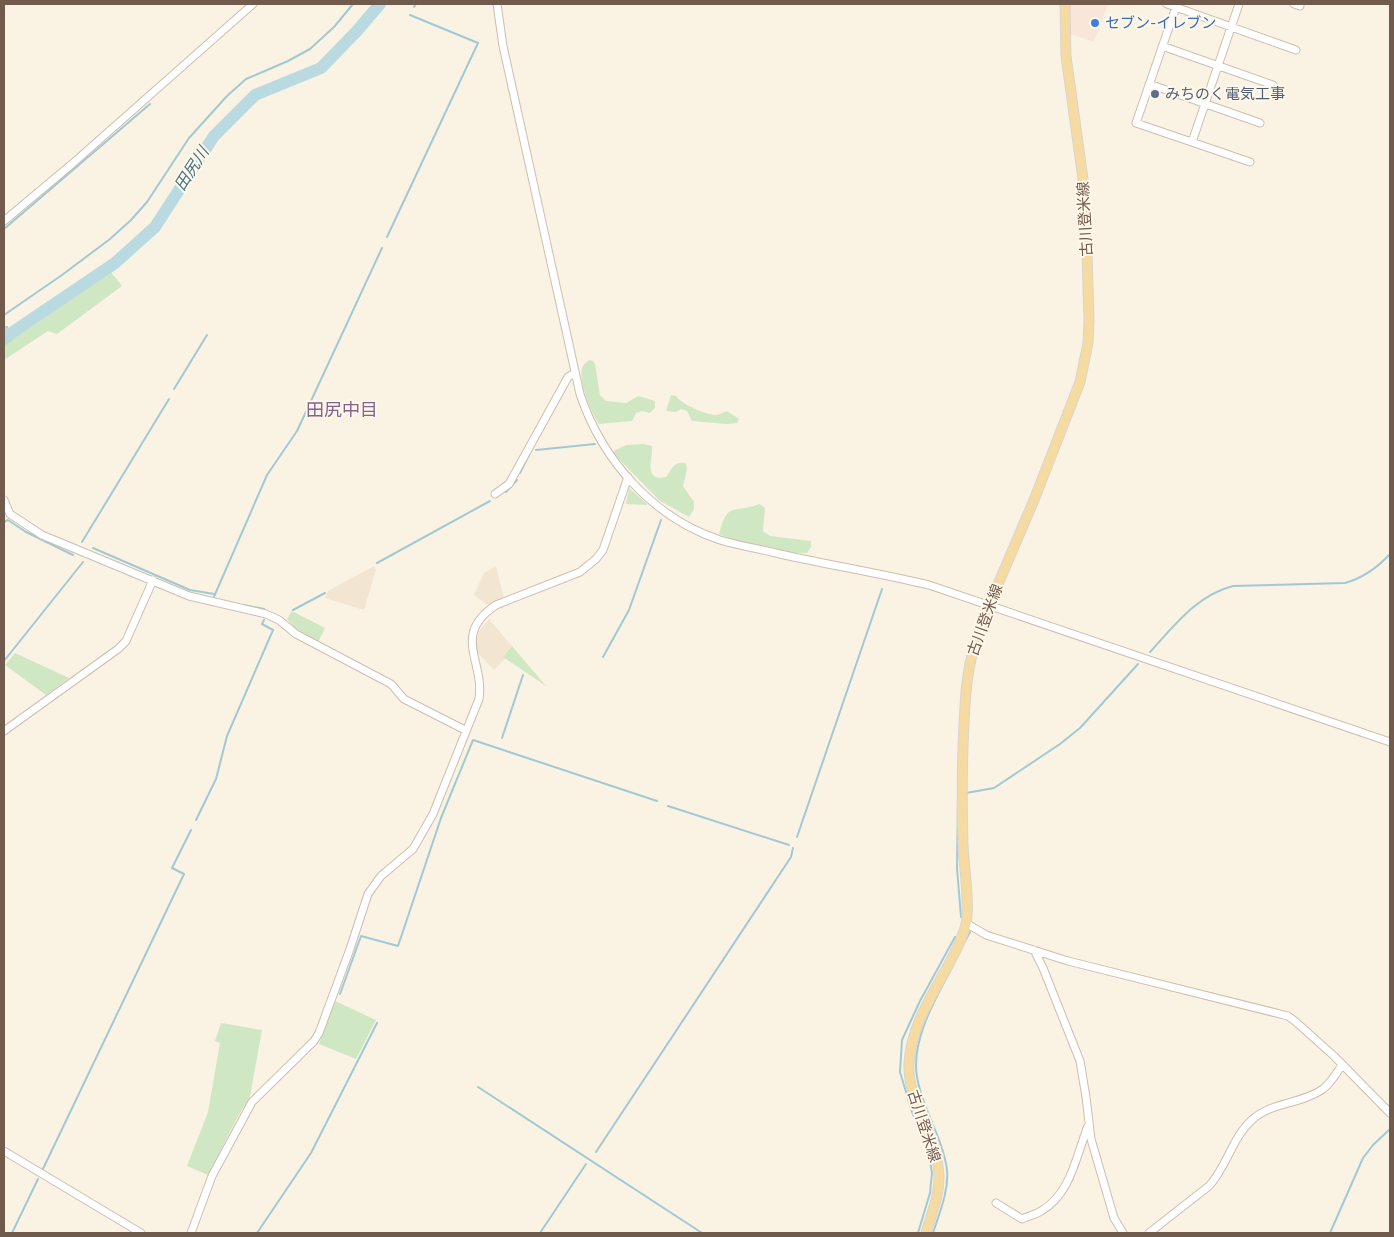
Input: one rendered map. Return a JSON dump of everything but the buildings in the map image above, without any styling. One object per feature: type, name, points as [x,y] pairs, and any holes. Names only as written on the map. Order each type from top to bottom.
[{"type":"main road","name":"古川登米線","points":[[926,1233],[935,1202],[939,1175],[934,1149],[911,1090],[909,1077],[910,1047],[915,1030],[955,953],[966,923],[962,780],[965,688],[974,645],[1080,382],[1088,343],[1088,261],[1083,179],[1066,56],[1065,4]]},
{"type":"street","points":[[4,221],[72,164],[253,4]]},
{"type":"street","points":[[497,4],[503,46],[575,373],[586,411],[612,459],[640,491],[662,509],[687,524],[720,539],[812,561],[929,584],[1390,742]]},
{"type":"street","points":[[1167,4],[1176,5],[1296,50]]},
{"type":"street","points":[[1192,142],[1239,4]]},
{"type":"street","points":[[1176,5],[1136,122],[1250,162]]},
{"type":"street","points":[[1162,46],[1273,85]]},
{"type":"street","points":[[1149,84],[1260,123]]},
{"type":"street","points":[[495,494],[509,484],[568,376],[575,373]]},
{"type":"street","points":[[191,1233],[212,1176],[252,1102],[314,1041],[319,1033],[368,894],[381,876],[412,849],[433,814],[479,699],[480,692],[472,648],[473,632],[485,614],[496,605],[580,572],[596,559],[603,550],[628,477]]},
{"type":"street","points":[[4,500],[10,514],[42,535],[189,596],[266,614],[279,620],[296,634],[391,684],[404,699],[465,730]]},
{"type":"street","points":[[4,731],[118,649],[126,641],[153,580]]},
{"type":"street","points":[[966,923],[986,934],[1068,960],[1288,1016],[1342,1065],[1390,1113]]},
{"type":"street","points":[[1034,950],[1080,1060],[1091,1139],[1114,1218],[1123,1233]]},
{"type":"street","points":[[1149,1233],[1209,1186],[1215,1179],[1241,1133],[1253,1119],[1267,1110],[1306,1098],[1322,1089],[1331,1081],[1342,1065]]},
{"type":"street","points":[[996,1202],[1022,1219],[1040,1212],[1055,1200],[1070,1179],[1089,1124]]},
{"type":"street","points":[[4,1151],[141,1233]]},
{"type":"shaded area","points":[[1070,4],[1108,4],[1094,42],[1070,34]]},
{"type":"shaded area","points":[[374,566],[376,570],[364,610],[325,598],[328,591]]},
{"type":"shaded area","points":[[496,566],[504,598],[488,605],[474,595],[484,573]]},
{"type":"shaded area","points":[[489,619],[512,646],[503,657],[505,659],[494,670],[475,650],[479,631]]},
{"type":"green space","points":[[110,271],[122,286],[57,334],[48,331],[4,360],[4,345]]},
{"type":"green space","points":[[589,360],[595,364],[600,395],[606,401],[626,403],[638,396],[655,401],[655,408],[650,413],[642,411],[636,413],[632,421],[599,424],[583,387],[581,372],[583,366]]},
{"type":"green space","points":[[671,395],[676,396],[688,406],[700,411],[716,415],[727,411],[739,419],[737,423],[727,424],[692,421],[687,411],[681,409],[676,412],[666,411]]},
{"type":"green space","points":[[644,444],[652,446],[651,468],[654,476],[659,478],[666,477],[676,464],[686,463],[687,469],[683,486],[694,502],[694,509],[689,517],[660,501],[612,452],[626,445]]},
{"type":"green space","points":[[629,488],[647,504],[647,505],[626,504]]},
{"type":"green space","points":[[760,504],[765,508],[763,531],[770,536],[811,541],[811,547],[807,553],[763,548],[719,534],[725,516],[729,512]]},
{"type":"green space","points":[[292,611],[325,628],[318,642],[294,627],[287,619]]},
{"type":"green space","points":[[512,646],[546,686],[503,657]]},
{"type":"green space","points":[[15,653],[69,678],[46,695],[5,665]]},
{"type":"green space","points":[[335,1001],[376,1020],[356,1059],[319,1044]]},
{"type":"green space","points":[[221,1023],[262,1030],[249,1102],[247,1102],[238,1116],[208,1175],[187,1166],[208,1112],[220,1043],[215,1041]]},
{"type":"water","points":[[7,326],[13,339],[4,345],[4,328]]},
{"type":"waterway","points":[[4,315],[62,275],[110,239],[131,220],[147,202],[189,138],[227,96],[246,79],[288,61],[310,49],[334,27],[353,4]]},
{"type":"waterway","name":"田尻川","points":[[4,338],[115,263],[155,227],[214,136],[255,95],[321,68],[380,4]]},
{"type":"waterway","points":[[387,237],[478,43],[410,15]]},
{"type":"waterway","points":[[4,229],[150,104]]},
{"type":"waterway","points":[[213,599],[267,475],[297,431],[382,248]]},
{"type":"waterway","points":[[174,389],[207,335]]},
{"type":"waterway","points":[[82,542],[169,399]]},
{"type":"waterway","points":[[536,450],[595,444]]},
{"type":"waterway","points":[[520,473],[530,453]]},
{"type":"waterway","points":[[506,492],[517,480]]},
{"type":"waterway","points":[[377,563],[490,501]]},
{"type":"waterway","points":[[4,522],[8,520],[26,532],[73,555]]},
{"type":"waterway","points":[[603,657],[629,610],[661,520]]},
{"type":"waterway","points":[[93,548],[190,590],[214,594]]},
{"type":"waterway","points":[[1150,652],[1177,622],[1197,604],[1220,590],[1233,586],[1345,583],[1369,572],[1390,554]]},
{"type":"waterway","points":[[4,661],[83,562]]},
{"type":"waterway","points":[[797,837],[882,589]]},
{"type":"waterway","points":[[293,610],[325,593]]},
{"type":"waterway","points":[[244,605],[264,609],[264,611]]},
{"type":"waterway","points":[[196,820],[216,779],[227,736],[273,630],[262,624],[264,620]]},
{"type":"waterway","points":[[966,793],[994,788],[1060,744],[1080,728],[1138,664]]},
{"type":"waterway","points":[[502,738],[523,675]]},
{"type":"waterway","points":[[340,994],[361,936],[398,946],[441,818],[473,740],[657,801]]},
{"type":"waterway","points":[[958,797],[957,868],[961,917]]},
{"type":"waterway","points":[[668,806],[789,845]]},
{"type":"waterway","points":[[42,1171],[184,874],[172,868],[191,830]]},
{"type":"waterway","points":[[596,1152],[791,857],[793,848]]},
{"type":"waterway","points":[[963,945],[970,932],[968,930]]},
{"type":"waterway","points":[[918,1233],[930,1193],[932,1173],[928,1150],[912,1112],[900,1072],[902,1040],[920,1001],[955,937]]},
{"type":"waterway","points":[[933,1233],[945,1194],[947,1170],[945,1157],[920,1091],[917,1078],[917,1052],[929,1012],[954,963]]},
{"type":"waterway","points":[[257,1233],[311,1153],[377,1023]]},
{"type":"waterway","points":[[478,1087],[702,1233]]},
{"type":"waterway","points":[[1330,1233],[1363,1158],[1373,1145],[1390,1129]]},
{"type":"waterway","points":[[540,1233],[586,1164]]},
{"type":"waterway","points":[[12,1233],[38,1179]]},
{"type":"place","name":"セブン-イレブン","points":[[1095,23]]},
{"type":"place","name":"みちのく電気工事","points":[[1155,94]]},
{"type":"district","name":"田尻中目","points":[[342,410]]}]
